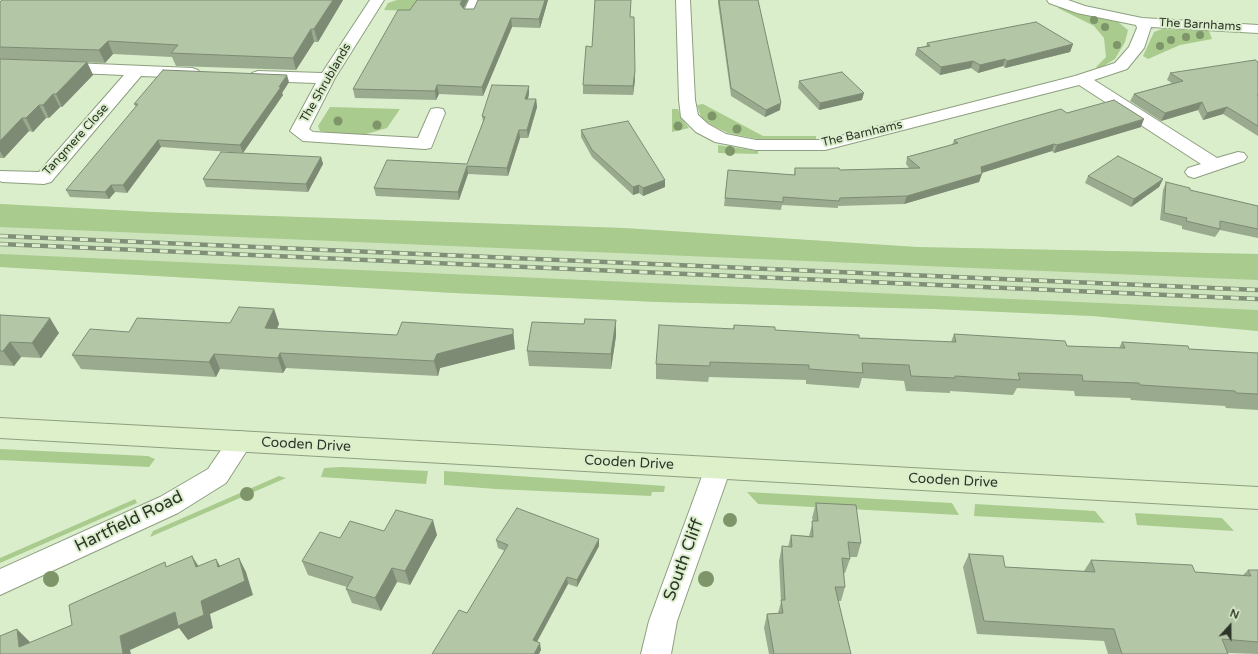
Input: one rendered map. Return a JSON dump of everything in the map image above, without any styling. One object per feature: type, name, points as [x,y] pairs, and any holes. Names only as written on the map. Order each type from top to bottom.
[{"type":"main road","name":"Cooden Drive","points":[[0,428],[1258,498]]},
{"type":"street","name":"The Shrublands","points":[[377,0],[327,78],[299,131],[309,137],[425,144],[437,112]]},
{"type":"street","name":"The Barnhams","points":[[683,0],[687,100],[690,117],[702,128],[721,138],[756,144],[825,144],[1082,79],[1122,66],[1136,48],[1144,28],[1142,22]]},
{"type":"street","name":"The Barnhams","points":[[1054,0],[1082,10],[1142,22],[1258,28]]},
{"type":"street","points":[[0,65],[208,74]]},
{"type":"street","name":"Tangmere Close","points":[[2,176],[44,178],[136,71]]},
{"type":"street","points":[[239,75],[327,78]]},
{"type":"street","points":[[1082,79],[1214,164]]},
{"type":"street","points":[[1194,172],[1238,156]]},
{"type":"street","name":"Hartfield Road","points":[[0,582],[170,505],[217,476],[241,441]]},
{"type":"street","name":"South Cliff","points":[[656,654],[662,621],[718,468]]},
{"type":"shaded area","points":[[397,0],[436,0],[452,12],[384,10],[388,3]]},
{"type":"shaded area","points":[[1060,6],[1118,22],[1128,30],[1125,42],[1115,59],[1099,69],[1096,67],[1106,57],[1104,38],[1094,26],[1058,8]]},
{"type":"shaded area","points":[[1162,29],[1209,31],[1212,39],[1180,45],[1148,59],[1143,56],[1154,32]]},
{"type":"shaded area","points":[[703,104],[763,136],[816,136],[816,139],[762,140],[728,133],[711,125],[701,117],[697,105]]},
{"type":"shaded area","points":[[330,107],[400,109],[387,128],[363,135],[339,135],[320,131],[318,126]]},
{"type":"shaded area","points":[[672,109],[678,109],[682,119],[689,128],[672,132]]},
{"type":"shaded area","points":[[718,145],[758,151],[758,154],[718,153]]},
{"type":"shaded area","points":[[0,204],[152,212],[624,228],[917,247],[1258,254],[1258,331],[1092,316],[934,309],[657,302],[454,293],[0,267]]},
{"type":"shaded area","points":[[0,204],[152,212],[624,228],[917,247],[1258,254],[1258,280],[0,227]]},
{"type":"shaded area","points":[[0,254],[1258,310],[1258,331],[1092,316],[934,309],[657,302],[454,293],[0,267]]},
{"type":"shaded area","points":[[0,449],[148,456],[155,459],[149,467],[0,460]]},
{"type":"shaded area","points":[[341,467],[428,471],[426,484],[321,477],[324,468]]},
{"type":"shaded area","points":[[444,471],[665,486],[664,492],[652,492],[651,496],[496,489],[444,485]]},
{"type":"shaded area","points":[[279,476],[286,478],[150,537],[153,531]]},
{"type":"shaded area","points":[[747,492],[952,503],[959,515],[758,504]]},
{"type":"shaded area","points":[[135,499],[137,503],[0,563],[0,558]]},
{"type":"shaded area","points":[[975,504],[1095,511],[1105,523],[974,516]]},
{"type":"shaded area","points":[[1135,513],[1222,518],[1234,531],[1137,525]]},
{"type":"building","points":[[2,0],[333,0],[314,29],[311,29],[293,58],[171,53],[178,45],[108,41],[99,50],[0,47],[0,2]]},
{"type":"building","points":[[417,0],[462,0],[460,4],[464,9],[474,9],[478,0],[545,0],[539,19],[511,18],[482,87],[437,85],[435,91],[353,89],[398,10],[410,10]]},
{"type":"building","points":[[595,0],[631,0],[630,17],[634,17],[635,71],[633,86],[583,85],[586,46],[592,47]]},
{"type":"building","points":[[719,0],[758,0],[781,103],[766,110],[731,88]]},
{"type":"building","points":[[1036,22],[1073,44],[1007,61],[1005,59],[980,65],[973,61],[941,67],[917,48],[930,46],[927,43]]},
{"type":"building","points":[[0,59],[87,62],[56,94],[53,94],[43,105],[39,105],[26,118],[22,118],[0,141]]},
{"type":"building","points":[[1255,60],[1258,62],[1258,126],[1227,107],[1207,113],[1202,102],[1165,113],[1134,94],[1183,81],[1170,73]]},
{"type":"building","points":[[163,70],[287,75],[279,87],[281,87],[240,145],[158,140],[123,185],[111,185],[105,192],[66,190],[138,104],[134,104]]},
{"type":"building","points":[[842,72],[864,93],[820,103],[799,81]]},
{"type":"building","points":[[492,85],[529,86],[525,99],[536,99],[527,130],[519,130],[507,168],[467,166],[458,192],[374,188],[387,160],[467,164],[485,117],[482,116]]},
{"type":"building","points":[[1114,100],[1144,119],[1057,145],[1054,144],[981,167],[982,174],[907,196],[840,198],[839,201],[783,197],[783,202],[725,198],[728,170],[795,175],[795,168],[839,168],[840,170],[920,168],[907,157],[958,143],[954,140],[1061,109],[1067,113]]},
{"type":"building","points":[[628,121],[665,180],[643,188],[639,185],[633,187],[592,150],[581,130]]},
{"type":"building","points":[[221,152],[321,157],[306,184],[203,179]]},
{"type":"building","points":[[1118,156],[1163,179],[1134,199],[1088,176]]},
{"type":"building","points":[[1166,182],[1190,188],[1190,190],[1258,206],[1258,229],[1220,221],[1220,229],[1186,221],[1187,218],[1164,213]]},
{"type":"building","points":[[239,307],[274,309],[265,328],[397,335],[402,322],[513,329],[513,334],[437,354],[434,361],[280,353],[278,358],[214,354],[209,362],[72,355],[90,329],[129,332],[137,318],[230,323]]},
{"type":"building","points":[[0,315],[50,318],[32,343],[10,342],[3,351],[0,351]]},
{"type":"building","points":[[585,319],[616,320],[611,354],[527,351],[532,322],[584,324]]},
{"type":"building","points":[[659,325],[734,329],[734,325],[775,327],[775,330],[859,335],[859,338],[956,342],[954,334],[1065,341],[1067,346],[1125,348],[1122,342],[1188,346],[1189,349],[1258,353],[1258,394],[1236,393],[1235,391],[1140,385],[1139,383],[1083,381],[1082,375],[1018,373],[1020,380],[955,376],[955,378],[911,376],[909,365],[862,363],[863,373],[809,369],[809,365],[710,362],[710,366],[656,364]]},
{"type":"building","points":[[816,503],[856,505],[861,543],[848,542],[850,559],[842,558],[845,587],[835,587],[851,654],[774,654],[767,614],[783,613],[781,600],[785,600],[782,546],[792,547],[791,535],[813,537],[812,521],[818,521]]},
{"type":"building","points":[[517,508],[599,539],[577,580],[567,577],[533,640],[540,643],[534,654],[432,654],[459,610],[467,613],[508,545],[496,540]]},
{"type":"building","points":[[396,510],[433,520],[405,571],[392,568],[375,598],[346,589],[353,577],[302,561],[320,532],[340,538],[350,521],[384,531]]},
{"type":"building","points":[[969,554],[1003,556],[1005,567],[1095,572],[1091,560],[1192,565],[1195,572],[1251,576],[1248,570],[1258,570],[1258,642],[1222,639],[1228,654],[1122,654],[1114,629],[984,621]]},
{"type":"building","points":[[192,556],[196,567],[216,559],[218,567],[239,558],[245,581],[201,601],[204,615],[178,626],[175,612],[120,636],[123,654],[0,654],[0,636],[17,629],[19,647],[72,625],[69,605],[165,562],[166,567]]},
{"type":"railway","points":[[0,236],[1258,290]]},
{"type":"railway","points":[[0,244],[1258,299]]}]
